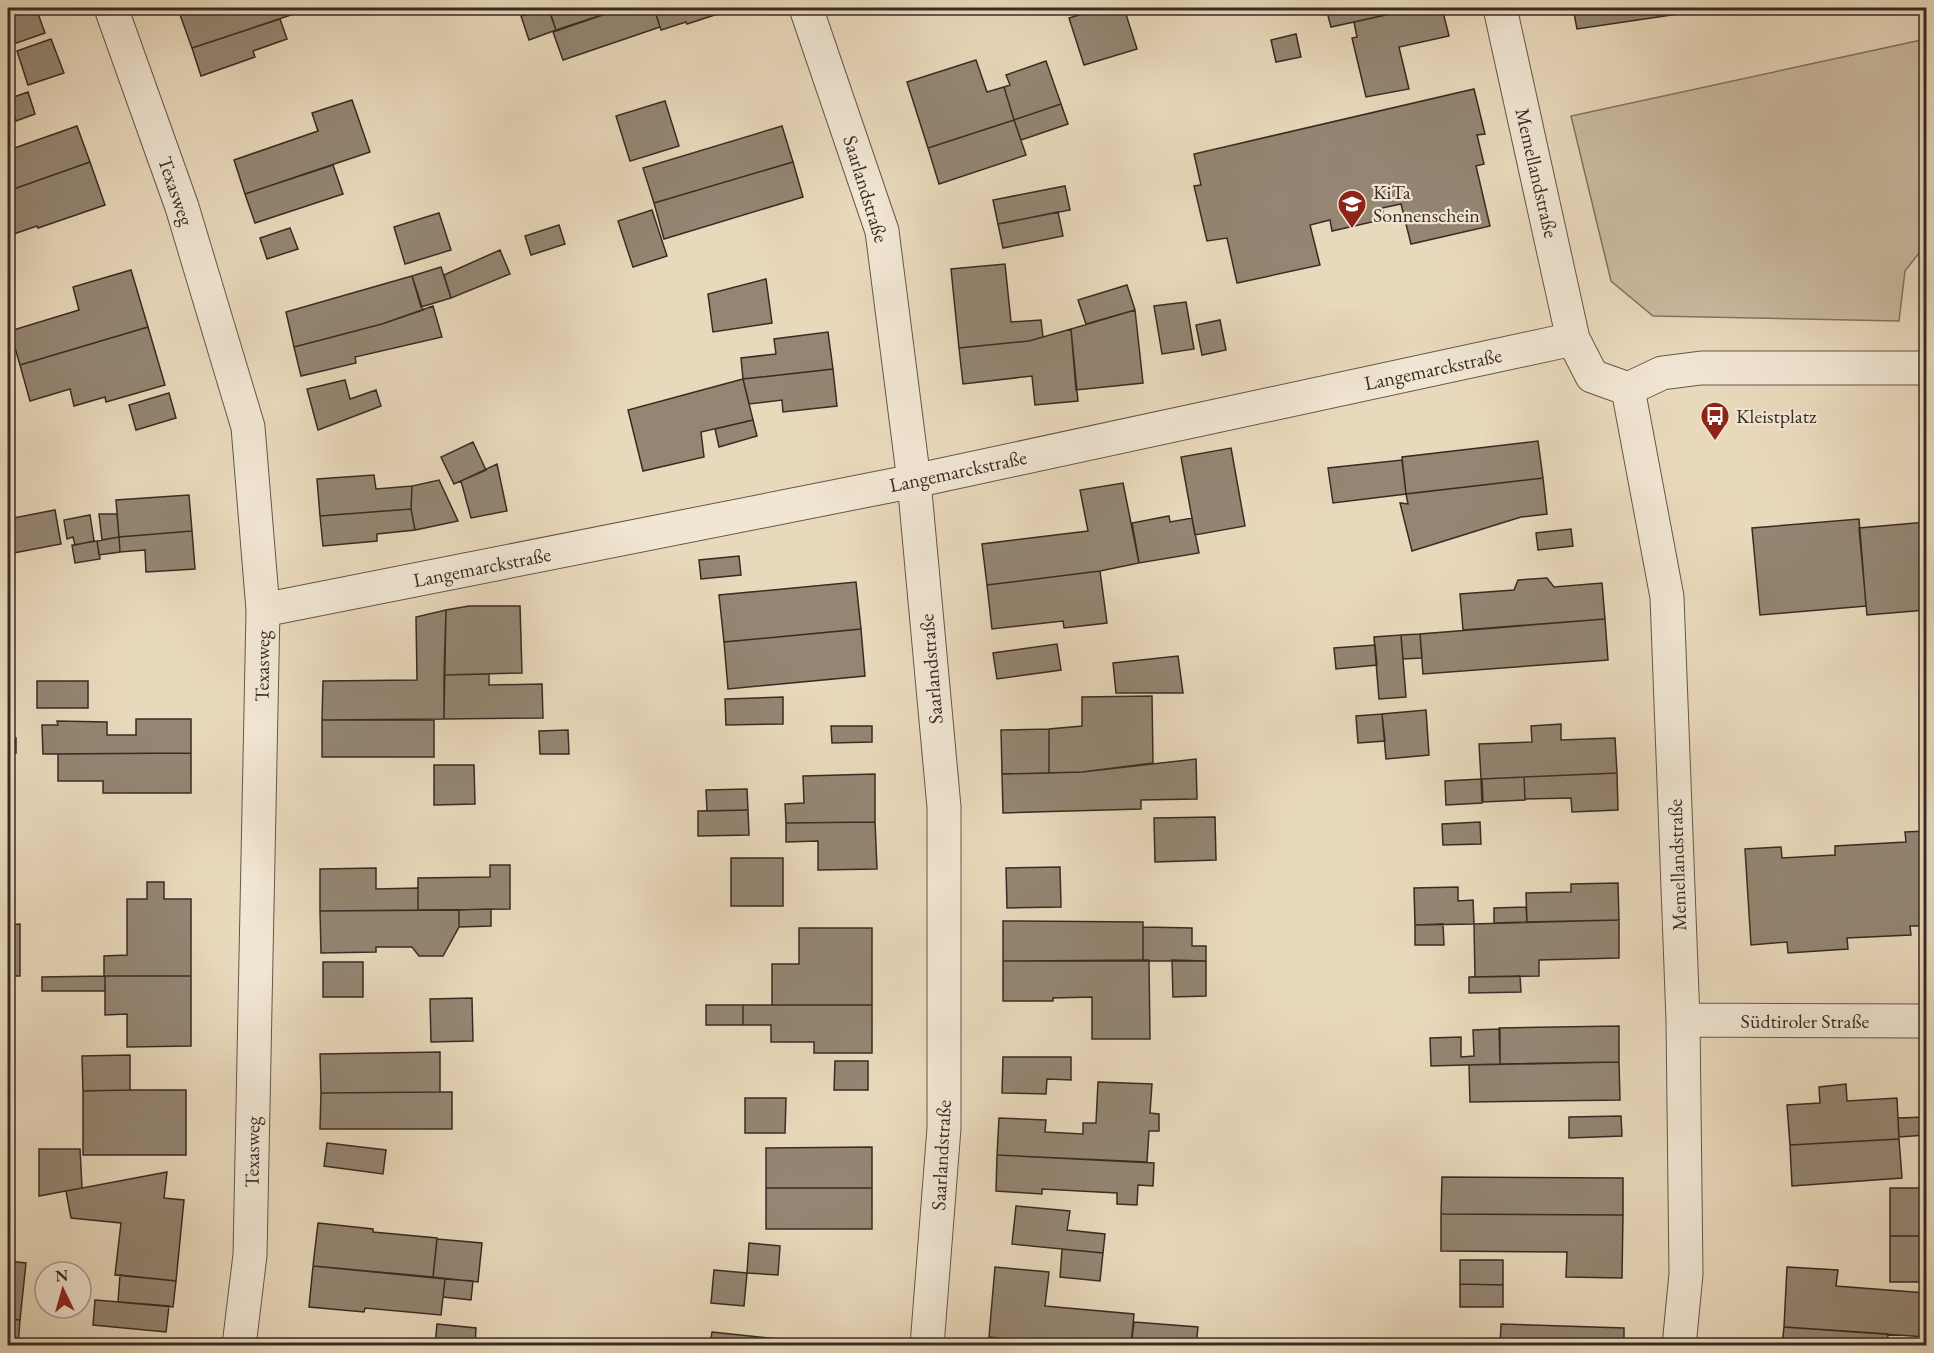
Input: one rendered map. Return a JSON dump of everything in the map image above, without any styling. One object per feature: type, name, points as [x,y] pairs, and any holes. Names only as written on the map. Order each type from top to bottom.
[{"type":"street","name":"Texasweg","points":[[111,8],[182,207],[248,427],[263,610],[250,1255],[239,1346]]},
{"type":"street","name":"Saarlandstraße","points":[[806,8],[882,231],[914,481],[944,807],[944,1128],[927,1346]]},
{"type":"street","name":"Memellandstraße","points":[[1500,8],[1573,339]]},
{"type":"street","name":"Langemarckstraße","points":[[263,610],[914,481],[1573,339]]},
{"type":"street","points":[[1573,339],[1592,376],[1628,389],[1662,373],[1701,368],[1926,368]]},
{"type":"street","name":"Memellandstraße","points":[[1628,389],[1667,597],[1683,1020],[1686,1274],[1679,1346]]},
{"type":"street","name":"Südtiroler Straße","points":[[1683,1020],[1926,1021]]},
{"type":"shaded area","points":[[1926,39],[1926,244],[1905,271],[1899,321],[1653,316],[1611,281],[1571,116]]},
{"type":"building","points":[[8,8],[36,8],[45,33],[8,46]]},
{"type":"building","points":[[192,8],[312,8],[192,48],[179,12]]},
{"type":"building","points":[[548,8],[556,30],[529,40],[521,16]]},
{"type":"building","points":[[562,8],[623,8],[556,30],[550,12]]},
{"type":"building","points":[[623,8],[654,8],[660,27],[563,60],[553,32]]},
{"type":"building","points":[[654,8],[736,8],[661,30]]},
{"type":"building","points":[[1102,8],[1124,8],[1137,49],[1084,65],[1069,18]]},
{"type":"building","points":[[1326,8],[1417,8],[1331,27]]},
{"type":"building","points":[[1417,8],[1442,8],[1449,36],[1399,47],[1409,89],[1366,97],[1352,38],[1357,37],[1354,22]]},
{"type":"building","points":[[1573,8],[1705,8],[1705,10],[1577,29]]},
{"type":"building","points":[[280,19],[287,39],[253,51],[255,57],[201,76],[192,48]]},
{"type":"building","points":[[1296,34],[1301,57],[1276,62],[1271,40]]},
{"type":"building","points":[[51,39],[64,73],[28,85],[17,51]]},
{"type":"building","points":[[976,60],[987,92],[1004,87],[1014,120],[928,148],[907,82]]},
{"type":"building","points":[[1046,61],[1061,104],[1014,120],[1004,87],[1010,85],[1006,75]]},
{"type":"building","points":[[1474,89],[1485,134],[1477,135],[1484,164],[1476,166],[1490,226],[1411,244],[1401,204],[1382,208],[1385,219],[1332,231],[1330,220],[1310,225],[1320,265],[1237,283],[1227,238],[1207,241],[1194,186],[1201,185],[1194,154]]},
{"type":"building","points":[[28,92],[35,114],[16,121],[8,99]]},
{"type":"building","points":[[352,100],[370,152],[245,194],[234,160],[318,131],[312,113]]},
{"type":"building","points":[[665,101],[679,146],[630,161],[616,116]]},
{"type":"building","points":[[1061,104],[1068,124],[1021,140],[1014,120]]},
{"type":"building","points":[[1014,120],[1026,155],[939,184],[928,148]]},
{"type":"building","points":[[77,126],[90,162],[8,191],[8,167],[15,165],[9,150]]},
{"type":"building","points":[[782,126],[793,162],[654,203],[643,168]]},
{"type":"building","points":[[90,162],[105,205],[8,236],[8,191]]},
{"type":"building","points":[[793,162],[803,197],[664,239],[654,203]]},
{"type":"building","points":[[333,165],[343,194],[255,223],[245,194]]},
{"type":"building","points":[[1065,186],[1070,210],[998,224],[993,200]]},
{"type":"building","points":[[652,210],[667,256],[633,267],[618,221]]},
{"type":"building","points":[[1058,212],[1063,236],[1003,248],[998,224]]},
{"type":"building","points":[[439,213],[451,250],[405,264],[394,227]]},
{"type":"building","points":[[559,225],[565,244],[531,255],[525,236]]},
{"type":"building","points":[[290,228],[298,249],[267,259],[260,238]]},
{"type":"building","points":[[500,250],[510,274],[451,298],[444,275]]},
{"type":"building","points":[[1005,264],[1011,322],[1041,320],[1043,337],[1029,341],[959,348],[951,269]]},
{"type":"building","points":[[441,267],[451,298],[421,307],[412,276]]},
{"type":"building","points":[[131,270],[148,327],[20,365],[10,331],[79,310],[73,287]]},
{"type":"building","points":[[412,276],[423,310],[382,324],[294,347],[286,312]]},
{"type":"building","points":[[766,279],[772,323],[713,332],[708,294]]},
{"type":"building","points":[[1127,285],[1135,310],[1086,324],[1078,300]]},
{"type":"building","points":[[1186,302],[1194,349],[1162,354],[1154,306]]},
{"type":"building","points":[[433,306],[442,337],[355,357],[356,363],[301,376],[294,347],[382,324]]},
{"type":"building","points":[[1135,310],[1143,383],[1076,390],[1071,329]]},
{"type":"building","points":[[1220,320],[1226,350],[1202,355],[1196,325]]},
{"type":"building","points":[[148,327],[165,385],[106,402],[105,397],[74,406],[70,389],[30,401],[20,365]]},
{"type":"building","points":[[1071,329],[1078,401],[1035,405],[1032,376],[963,384],[959,348],[1029,341]]},
{"type":"building","points":[[828,332],[833,369],[743,379],[741,358],[776,354],[774,339]]},
{"type":"building","points":[[833,369],[837,406],[783,412],[782,400],[749,404],[743,379]]},
{"type":"building","points":[[743,379],[753,420],[701,432],[704,457],[643,471],[628,410]]},
{"type":"building","points":[[345,380],[350,399],[376,390],[381,406],[318,430],[307,389]]},
{"type":"building","points":[[169,393],[176,418],[136,430],[129,405]]},
{"type":"building","points":[[753,420],[757,436],[719,447],[715,429]]},
{"type":"building","points":[[1538,441],[1543,478],[1406,494],[1402,457]]},
{"type":"building","points":[[473,442],[486,470],[454,484],[441,457]]},
{"type":"building","points":[[1231,448],[1245,526],[1195,535],[1181,457]]},
{"type":"building","points":[[1402,460],[1406,494],[1333,503],[1328,468]]},
{"type":"building","points":[[497,464],[507,511],[471,518],[461,481]]},
{"type":"building","points":[[374,475],[376,489],[412,486],[411,509],[320,516],[317,479]]},
{"type":"building","points":[[1543,478],[1547,514],[1521,517],[1412,551],[1400,503],[1408,504],[1406,494]]},
{"type":"building","points":[[439,480],[458,521],[415,530],[411,509],[412,486]]},
{"type":"building","points":[[1123,483],[1139,563],[1100,571],[987,585],[982,544],[1088,531],[1080,490]]},
{"type":"building","points":[[189,495],[192,531],[119,537],[116,500]]},
{"type":"building","points":[[411,509],[415,530],[377,534],[377,541],[323,546],[320,516]]},
{"type":"building","points":[[55,510],[61,544],[8,554],[8,519]]},
{"type":"building","points":[[99,514],[117,514],[119,537],[102,540]]},
{"type":"building","points":[[90,515],[94,541],[75,545],[73,537],[67,539],[64,520]]},
{"type":"building","points":[[1169,516],[1170,522],[1192,518],[1199,553],[1139,563],[1132,523]]},
{"type":"building","points":[[1859,519],[1866,606],[1760,615],[1752,528]]},
{"type":"building","points":[[1926,522],[1926,610],[1867,615],[1859,528]]},
{"type":"building","points":[[1571,529],[1573,546],[1538,550],[1536,533]]},
{"type":"building","points":[[192,531],[195,569],[146,572],[145,550],[120,552],[119,537]]},
{"type":"building","points":[[119,537],[120,552],[99,555],[97,541]]},
{"type":"building","points":[[97,541],[100,559],[75,563],[72,545]]},
{"type":"building","points":[[739,556],[741,575],[701,579],[699,560]]},
{"type":"building","points":[[1100,571],[1107,623],[1064,628],[1063,621],[992,629],[987,585]]},
{"type":"building","points":[[1547,578],[1554,587],[1602,583],[1605,619],[1463,630],[1460,594],[1514,590],[1518,580]]},
{"type":"building","points":[[856,582],[861,629],[724,642],[719,595]]},
{"type":"building","points":[[469,606],[520,606],[522,673],[444,675],[446,610]]},
{"type":"building","points":[[446,610],[444,719],[322,720],[323,681],[417,680],[416,617]]},
{"type":"building","points":[[1605,619],[1608,660],[1423,674],[1420,634]]},
{"type":"building","points":[[861,629],[865,676],[728,689],[724,642]]},
{"type":"building","points":[[1420,634],[1422,658],[1403,659],[1401,635]]},
{"type":"building","points":[[1401,635],[1406,697],[1379,699],[1374,637]]},
{"type":"building","points":[[1057,644],[1061,670],[997,679],[993,653]]},
{"type":"building","points":[[1375,645],[1377,665],[1336,669],[1334,648]]},
{"type":"building","points":[[1178,656],[1183,693],[1116,693],[1113,663]]},
{"type":"building","points":[[489,674],[489,685],[542,684],[543,718],[444,719],[444,675]]},
{"type":"building","points":[[37,681],[88,681],[88,708],[37,708]]},
{"type":"building","points":[[1152,696],[1153,763],[1082,772],[1049,773],[1049,729],[1082,726],[1082,697]]},
{"type":"building","points":[[783,697],[783,724],[726,725],[725,699]]},
{"type":"building","points":[[1426,710],[1429,755],[1386,759],[1382,714]]},
{"type":"building","points":[[1382,714],[1385,741],[1358,743],[1356,716]]},
{"type":"building","points":[[136,719],[191,719],[191,753],[43,754],[42,725],[58,725],[57,721],[107,722],[107,735],[136,735]]},
{"type":"building","points":[[322,720],[434,720],[434,757],[322,757]]},
{"type":"building","points":[[1561,724],[1561,740],[1615,738],[1617,773],[1481,779],[1479,744],[1532,742],[1531,726]]},
{"type":"building","points":[[831,726],[872,726],[872,742],[832,743]]},
{"type":"building","points":[[1049,729],[1049,773],[1002,774],[1001,730]]},
{"type":"building","points":[[568,730],[569,754],[540,754],[539,731]]},
{"type":"building","points":[[8,738],[16,738],[16,753],[8,753]]},
{"type":"building","points":[[191,753],[191,793],[103,793],[103,781],[58,781],[58,754]]},
{"type":"building","points":[[1196,759],[1197,799],[1141,800],[1141,809],[1003,813],[1002,774],[1082,772]]},
{"type":"building","points":[[434,765],[474,765],[475,804],[434,805]]},
{"type":"building","points":[[1617,773],[1618,810],[1572,812],[1571,798],[1525,799],[1524,777]]},
{"type":"building","points":[[875,774],[875,822],[786,823],[785,804],[804,803],[803,776]]},
{"type":"building","points":[[1524,777],[1525,800],[1483,802],[1482,779]]},
{"type":"building","points":[[1481,779],[1482,803],[1446,805],[1445,781]]},
{"type":"building","points":[[747,789],[748,810],[707,811],[706,790]]},
{"type":"building","points":[[748,810],[749,835],[698,836],[698,811]]},
{"type":"building","points":[[1215,817],[1216,860],[1155,862],[1154,818]]},
{"type":"building","points":[[875,822],[877,869],[818,870],[818,841],[786,842],[786,823]]},
{"type":"building","points":[[1480,822],[1481,844],[1443,845],[1442,824]]},
{"type":"building","points":[[1926,831],[1926,926],[1910,926],[1911,935],[1847,938],[1848,949],[1788,953],[1787,942],[1751,945],[1745,849],[1781,847],[1782,858],[1835,855],[1835,846],[1906,842],[1905,832]]},
{"type":"building","points":[[731,858],[783,858],[783,906],[731,906]]},
{"type":"building","points":[[490,865],[510,865],[510,909],[418,910],[418,878],[490,877]]},
{"type":"building","points":[[1060,867],[1061,907],[1007,908],[1006,868]]},
{"type":"building","points":[[376,868],[376,889],[418,888],[418,910],[320,911],[320,869]]},
{"type":"building","points":[[147,882],[164,882],[164,899],[191,899],[191,976],[104,976],[104,956],[127,955],[127,899],[147,899]]},
{"type":"building","points":[[1618,883],[1619,920],[1527,922],[1526,893],[1571,892],[1571,884]]},
{"type":"building","points":[[1458,887],[1458,901],[1473,900],[1474,924],[1415,925],[1414,888]]},
{"type":"building","points":[[1526,907],[1527,922],[1494,923],[1494,908]]},
{"type":"building","points":[[491,909],[491,926],[459,927],[459,910]]},
{"type":"building","points":[[459,910],[459,927],[443,956],[419,956],[412,947],[376,947],[376,952],[321,953],[320,911]]},
{"type":"building","points":[[1619,920],[1619,958],[1539,960],[1539,976],[1475,977],[1474,924]]},
{"type":"building","points":[[1003,921],[1143,922],[1143,961],[1003,961]]},
{"type":"building","points":[[20,924],[20,976],[8,976],[8,925]]},
{"type":"building","points":[[1443,924],[1444,945],[1415,945],[1415,925]]},
{"type":"building","points":[[1143,927],[1192,928],[1192,946],[1206,946],[1206,961],[1143,961]]},
{"type":"building","points":[[799,928],[872,928],[872,1005],[772,1005],[772,964],[799,964]]},
{"type":"building","points":[[1149,960],[1150,1039],[1092,1039],[1092,997],[1053,998],[1053,1001],[1003,1001],[1003,961]]},
{"type":"building","points":[[1172,960],[1206,961],[1206,996],[1173,997]]},
{"type":"building","points":[[323,962],[363,962],[363,997],[323,997]]},
{"type":"building","points":[[105,976],[191,976],[191,1046],[127,1047],[127,1014],[105,1015]]},
{"type":"building","points":[[105,976],[105,991],[42,991],[42,977]]},
{"type":"building","points":[[1520,976],[1521,992],[1469,993],[1469,977]]},
{"type":"building","points":[[472,998],[473,1041],[431,1042],[430,999]]},
{"type":"building","points":[[706,1005],[743,1005],[743,1025],[706,1025]]},
{"type":"building","points":[[743,1005],[872,1005],[872,1053],[814,1053],[814,1042],[771,1042],[771,1025],[743,1025]]},
{"type":"building","points":[[1619,1026],[1619,1062],[1500,1064],[1499,1028]]},
{"type":"building","points":[[1500,1029],[1500,1064],[1431,1066],[1430,1038],[1461,1037],[1461,1057],[1474,1056],[1473,1030]]},
{"type":"building","points":[[440,1052],[440,1092],[321,1093],[320,1054]]},
{"type":"building","points":[[130,1055],[130,1090],[83,1091],[82,1056]]},
{"type":"building","points":[[1003,1057],[1071,1057],[1071,1080],[1047,1079],[1046,1094],[1002,1093]]},
{"type":"building","points":[[835,1061],[868,1061],[868,1090],[834,1090]]},
{"type":"building","points":[[1619,1062],[1620,1100],[1470,1102],[1469,1065]]},
{"type":"building","points":[[1098,1082],[1152,1084],[1150,1113],[1159,1114],[1159,1131],[1149,1131],[1147,1162],[997,1155],[999,1118],[1046,1120],[1045,1132],[1083,1134],[1083,1123],[1096,1123]]},
{"type":"building","points":[[1846,1084],[1847,1101],[1897,1098],[1899,1139],[1790,1145],[1787,1105],[1820,1103],[1819,1087]]},
{"type":"building","points":[[186,1090],[186,1155],[83,1155],[83,1091]]},
{"type":"building","points":[[452,1092],[452,1129],[320,1129],[321,1093]]},
{"type":"building","points":[[745,1098],[786,1098],[785,1133],[745,1133]]},
{"type":"building","points":[[1621,1116],[1622,1136],[1569,1138],[1569,1117]]},
{"type":"building","points":[[1926,1117],[1926,1135],[1899,1137],[1898,1118]]},
{"type":"building","points":[[1899,1139],[1902,1178],[1792,1186],[1790,1145]]},
{"type":"building","points":[[327,1143],[386,1150],[383,1174],[324,1166]]},
{"type":"building","points":[[872,1147],[872,1188],[766,1188],[766,1148]]},
{"type":"building","points":[[39,1149],[80,1149],[82,1188],[39,1196]]},
{"type":"building","points":[[997,1155],[1154,1163],[1153,1186],[1138,1185],[1137,1205],[1117,1204],[1117,1193],[1042,1189],[1042,1194],[996,1191]]},
{"type":"building","points":[[167,1172],[164,1198],[184,1200],[176,1281],[115,1275],[121,1223],[71,1218],[66,1191]]},
{"type":"building","points":[[1442,1177],[1623,1178],[1623,1215],[1441,1214]]},
{"type":"building","points":[[766,1188],[872,1188],[872,1229],[766,1229]]},
{"type":"building","points":[[1890,1188],[1926,1188],[1926,1236],[1890,1236]]},
{"type":"building","points":[[1016,1206],[1070,1211],[1067,1230],[1105,1234],[1103,1253],[1012,1244]]},
{"type":"building","points":[[1441,1214],[1623,1215],[1622,1278],[1566,1277],[1567,1252],[1441,1251]]},
{"type":"building","points":[[318,1223],[373,1229],[373,1232],[437,1238],[433,1277],[313,1266]]},
{"type":"building","points":[[1890,1236],[1926,1236],[1926,1282],[1890,1282]]},
{"type":"building","points":[[437,1239],[482,1243],[478,1282],[433,1277]]},
{"type":"building","points":[[749,1243],[780,1246],[778,1275],[747,1273]]},
{"type":"building","points":[[1062,1249],[1103,1253],[1100,1281],[1060,1277]]},
{"type":"building","points":[[1460,1260],[1503,1260],[1503,1285],[1460,1284]]},
{"type":"building","points":[[8,1261],[26,1263],[20,1320],[8,1319]]},
{"type":"building","points":[[313,1266],[445,1279],[441,1315],[365,1308],[364,1312],[309,1307]]},
{"type":"building","points":[[995,1267],[1049,1272],[1045,1306],[1134,1314],[1131,1346],[1086,1346],[989,1337]]},
{"type":"building","points":[[1787,1267],[1838,1270],[1836,1286],[1926,1293],[1926,1337],[1784,1327]]},
{"type":"building","points":[[714,1270],[747,1273],[744,1306],[711,1303]]},
{"type":"building","points":[[120,1275],[176,1281],[173,1307],[118,1302]]},
{"type":"building","points":[[445,1279],[473,1281],[471,1300],[443,1297]]},
{"type":"building","points":[[1460,1284],[1503,1285],[1503,1307],[1460,1307]]},
{"type":"building","points":[[95,1300],[169,1306],[166,1332],[93,1325]]},
{"type":"building","points":[[8,1319],[20,1320],[18,1346],[8,1346]]},
{"type":"building","points":[[1134,1322],[1198,1327],[1196,1346],[1131,1346]]},
{"type":"building","points":[[437,1324],[476,1328],[475,1346],[435,1346]]},
{"type":"building","points":[[1501,1324],[1624,1328],[1624,1346],[1500,1346]]},
{"type":"building","points":[[1784,1327],[1888,1334],[1887,1346],[1782,1346]]},
{"type":"building","points":[[712,1332],[842,1346],[688,1346],[688,1342],[710,1344]]},
{"type":"building","points":[[989,1337],[1086,1346],[988,1346]]},
{"type":"building","points":[[630,1340],[683,1346],[629,1346]]},
{"type":"place","name":"KiTa Sonnenschein","points":[[1352,230]]},
{"type":"place","name":"Kleistplatz","points":[[1715,442]]}]
